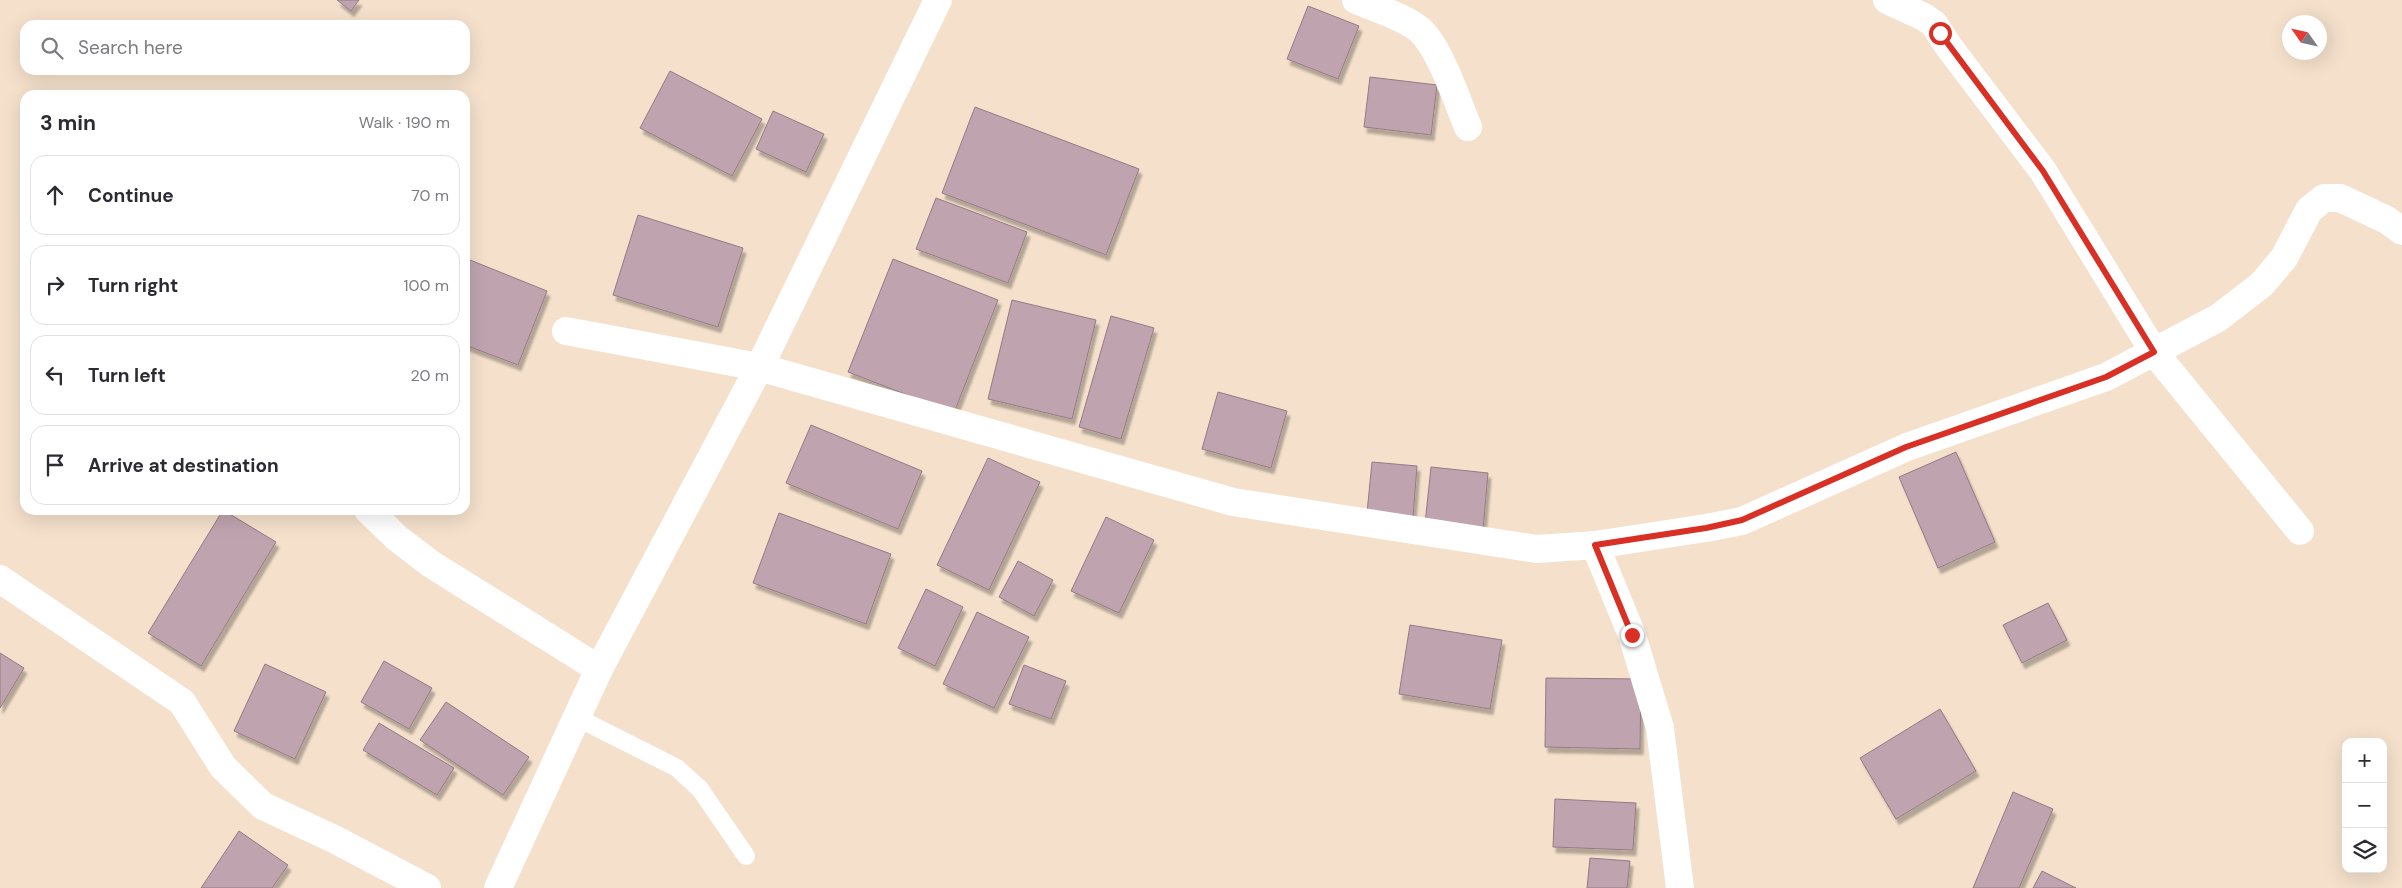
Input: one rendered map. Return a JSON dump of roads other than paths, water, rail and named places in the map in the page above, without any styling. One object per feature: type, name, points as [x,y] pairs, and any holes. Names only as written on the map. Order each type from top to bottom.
[{"type":"main road","points":[[498,888],[599,669],[759,367],[938,0]]},
{"type":"main road","points":[[1356,0],[1390,14],[1420,31],[1435,51],[1468,127]]},
{"type":"main road","points":[[1887,0],[1924,17],[1934,24],[1949,47],[2043,171],[2154,352],[2300,531]]},
{"type":"main road","points":[[566,331],[759,367],[1233,502],[1537,549],[1595,545],[1706,528],[1742,520],[1906,447],[2106,377],[2218,318],[2261,285],[2284,258],[2309,210],[2324,198],[2340,198],[2387,220],[2402,231]]},
{"type":"main road","points":[[373,515],[397,538],[430,564],[599,669]]},
{"type":"main road","points":[[1595,545],[1632,635],[1660,728],[1680,888]]},
{"type":"main road","points":[[0,579],[182,702],[223,767],[263,806],[427,888]]},
{"type":"lane","points":[[576,717],[677,768],[700,789],[746,856]]}]
